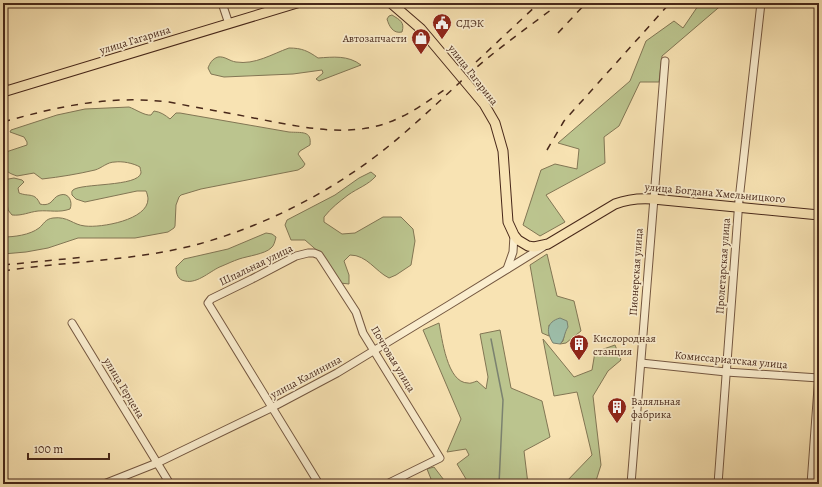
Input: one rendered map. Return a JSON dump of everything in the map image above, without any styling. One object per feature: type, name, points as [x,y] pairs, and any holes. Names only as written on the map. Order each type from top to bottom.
[{"type":"main road","name":"улица Гагарина","points":[[4,89],[297,3]]},
{"type":"main road","name":"улица Гагарина","points":[[391,3],[421,29],[484,104],[495,123],[502,151],[508,222],[514,235]]},
{"type":"main road","name":"улица Богдана Хмельницкого","points":[[548,244],[615,204],[633,198],[819,215]]},
{"type":"main road","points":[[514,235],[522,243],[528,246],[548,244]]},
{"type":"street","points":[[222,3],[229,24]]},
{"type":"street","name":"Пролетарская улица","points":[[718,484],[739,207],[760,3]]},
{"type":"street","name":"Пионерская улица","points":[[631,484],[665,61]]},
{"type":"street","points":[[507,269],[513,252],[514,235]]},
{"type":"street","name":"улица Калинина","points":[[104,484],[157,463],[271,408],[375,351],[548,244]]},
{"type":"street","name":"Шпальная улица","points":[[271,408],[208,306],[209,301],[296,256],[314,253]]},
{"type":"street","name":"Почтовая улица","points":[[314,253],[319,255],[324,260],[356,312],[363,333],[440,458],[387,484]]},
{"type":"street","name":"улица Герцена","points":[[72,323],[170,484]]},
{"type":"street","name":"Комиссариатская улица","points":[[641,363],[726,372],[819,378]]},
{"type":"street","points":[[811,484],[819,373]]},
{"type":"street","points":[[271,408],[319,484]]},
{"type":"green space","points":[[700,3],[724,3],[662,56],[659,82],[640,82],[619,126],[604,137],[605,163],[546,195],[565,222],[540,236],[523,225],[541,170],[555,164],[577,169],[579,149],[558,143],[630,81],[646,41],[674,21],[683,28]]},
{"type":"green space","points":[[392,15],[402,24],[402,32],[396,32],[390,27],[387,19]]},
{"type":"green space","points":[[289,48],[305,50],[318,58],[346,58],[361,65],[319,81],[316,79],[323,73],[322,70],[293,74],[224,77],[211,74],[208,68],[212,61],[218,57],[243,63],[257,60]]},
{"type":"green space","points":[[129,107],[149,115],[151,115],[154,111],[159,112],[170,119],[176,113],[180,113],[289,132],[305,133],[309,137],[310,145],[298,154],[305,164],[298,170],[201,189],[181,195],[176,205],[175,226],[168,232],[135,238],[78,238],[48,248],[3,254],[3,237],[27,234],[39,228],[50,219],[63,218],[85,226],[102,226],[132,217],[146,206],[148,199],[146,191],[137,191],[85,202],[76,199],[72,195],[72,191],[78,188],[120,183],[130,181],[138,177],[141,173],[140,167],[131,163],[112,162],[95,170],[42,179],[34,173],[17,176],[8,172],[3,165],[3,153],[27,145],[24,137],[10,132],[11,130],[57,115],[85,109]]},
{"type":"green space","points":[[371,172],[376,176],[370,182],[348,195],[335,205],[324,217],[324,222],[342,234],[355,233],[383,217],[401,217],[413,229],[415,241],[411,265],[389,278],[366,260],[350,255],[344,261],[349,275],[349,284],[340,283],[321,254],[305,240],[291,240],[285,225],[287,220],[335,195],[359,178]]},
{"type":"green space","points":[[14,178],[24,182],[18,188],[19,193],[34,196],[40,204],[44,205],[50,203],[55,197],[63,194],[70,198],[70,209],[58,211],[38,211],[12,215],[8,210],[6,195],[3,193],[3,180]]},
{"type":"green space","points":[[266,233],[272,234],[276,237],[273,246],[265,252],[243,258],[218,268],[200,279],[190,281],[183,280],[176,272],[176,267],[184,259],[228,249]]},
{"type":"green space","points":[[547,254],[557,296],[574,301],[581,331],[566,343],[560,344],[563,341],[565,332],[549,325],[549,336],[542,333],[530,265]]},
{"type":"green space","points":[[439,323],[444,349],[450,368],[455,376],[461,381],[470,383],[477,381],[486,389],[488,377],[480,334],[500,330],[511,388],[542,401],[550,437],[524,451],[528,484],[469,484],[457,464],[469,455],[466,449],[447,452],[461,419],[423,330]]},
{"type":"green space","points":[[543,339],[574,377],[592,370],[595,352],[615,345],[621,360],[608,371],[593,396],[601,465],[595,484],[564,484],[592,455],[577,392],[554,396]]},
{"type":"green space","points":[[434,467],[447,484],[433,484],[427,469]]},
{"type":"shaded area","points":[[560,318],[567,321],[568,327],[560,344],[553,343],[548,331],[552,322]]},
{"type":"waterway","points":[[491,339],[503,400],[499,484]]},
{"type":"railway","points":[[476,62],[539,3]]},
{"type":"railway","points":[[3,271],[175,250],[223,237],[269,219],[292,208],[314,197],[356,171],[376,156],[412,126],[480,64],[560,3]]},
{"type":"railway","points":[[558,33],[586,3]]},
{"type":"railway","points":[[547,150],[564,121],[670,3]]},
{"type":"railway","points":[[3,122],[45,111],[85,103],[147,100],[169,102],[316,129],[359,129],[373,127],[403,116],[448,87]]},
{"type":"railway","points":[[3,265],[85,257]]},
{"type":"place","name":"СДЭК","points":[[442,40]]},
{"type":"place","name":"Автозапчасти","points":[[421,55]]},
{"type":"place","name":"Кислородная станция","points":[[579,361]]},
{"type":"place","name":"Валяльная фабрика","points":[[617,424]]}]
